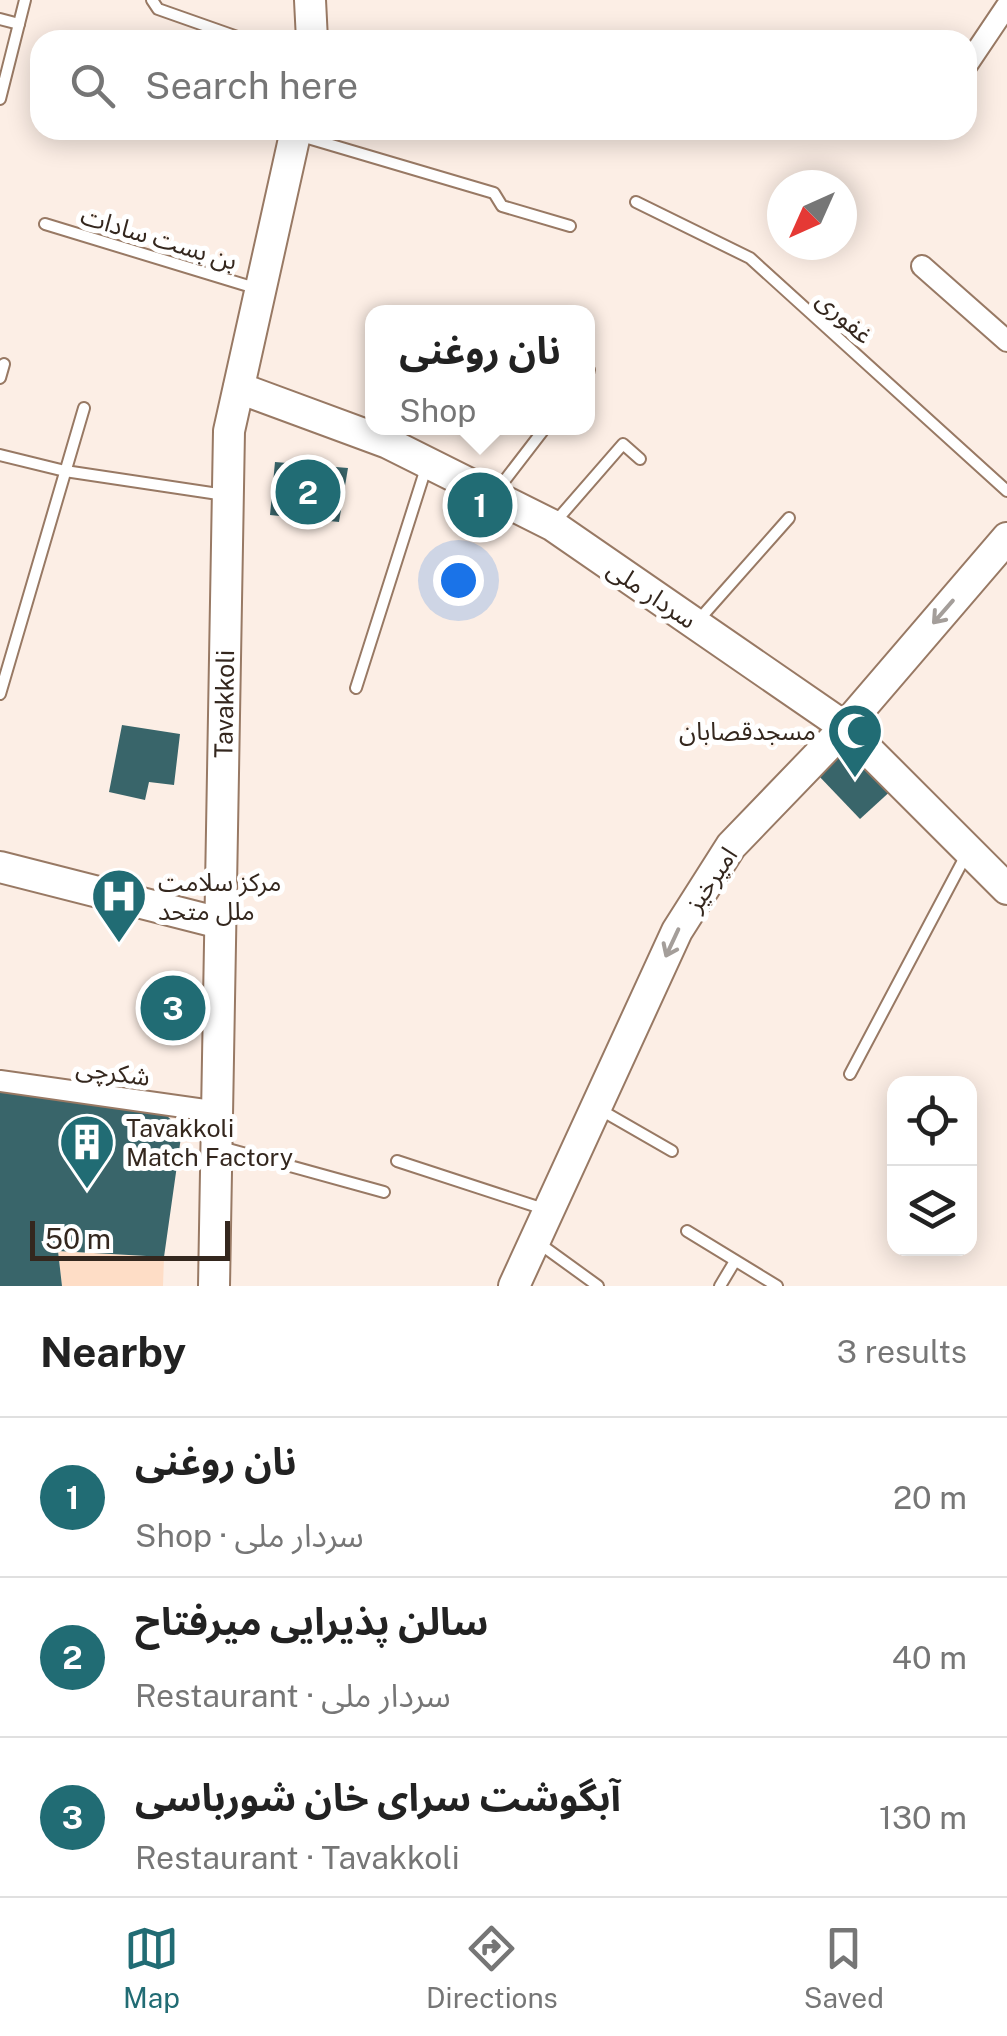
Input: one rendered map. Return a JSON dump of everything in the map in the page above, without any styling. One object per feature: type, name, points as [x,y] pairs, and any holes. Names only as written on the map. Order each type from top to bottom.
[{"type":"street","points":[[310,0],[312,30]]},
{"type":"street","points":[[977,50],[1006,7],[992,0]]},
{"type":"street","name":"Tavakkoli","points":[[214,1286],[230,431],[294,140]]},
{"type":"street","points":[[922,266],[1007,341]]},
{"type":"street","name":"سردار ملی","points":[[239,388],[428,462],[552,525],[845,727],[1007,888]]},
{"type":"street","name":"امیرخیز","points":[[514,1286],[677,932],[731,846],[845,727],[1004,546]]},
{"type":"street","points":[[0,867],[220,923]]},
{"type":"street","name":"شکرچی","points":[[0,1081],[218,1112]]},
{"type":"lane","points":[[0,99],[25,0]]},
{"type":"lane","points":[[152,0],[158,9],[218,30]]},
{"type":"lane","points":[[0,19],[19,24]]},
{"type":"lane","points":[[322,140],[494,192],[502,206],[570,226]]},
{"type":"lane","name":"غفوری","points":[[636,202],[750,258],[1007,490]]},
{"type":"lane","name":"بن بست سادات","points":[[45,224],[261,290]]},
{"type":"lane","points":[[0,378],[4,364]]},
{"type":"lane","points":[[0,694],[84,408]]},
{"type":"lane","points":[[495,494],[541,435]]},
{"type":"lane","points":[[552,525],[622,444],[640,459]]},
{"type":"lane","points":[[0,455],[65,471],[228,495]]},
{"type":"lane","points":[[356,688],[428,462]]},
{"type":"lane","points":[[696,624],[789,518]]},
{"type":"lane","points":[[850,1074],[968,850]]},
{"type":"lane","points":[[598,1109],[672,1151]]},
{"type":"lane","points":[[218,1146],[384,1192]]},
{"type":"lane","points":[[397,1162],[550,1211]]},
{"type":"lane","points":[[687,1231],[778,1286]]},
{"type":"lane","points":[[535,1240],[598,1286]]},
{"type":"lane","points":[[720,1286],[735,1261]]},
{"type":"shaded area","points":[[58,1251],[164,1257],[163,1286],[62,1286]]},
{"type":"building","points":[[275,462],[348,468],[339,522],[270,515]]},
{"type":"building","points":[[122,725],[180,734],[174,785],[149,782],[145,800],[109,792]]},
{"type":"building","name":"مسجدقصابان","points":[[851,743],[895,787],[860,819],[817,774]]},
{"type":"building","name":"Tavakkoli Match Factory","points":[[0,1076],[135,1086],[182,1130],[164,1257],[58,1251],[62,1286],[0,1286]]},
{"type":"place","name":"سالن پذیرایی میرفتاح","points":[[308,492]]},
{"type":"place","name":"نان روغنی","points":[[480,505]]},
{"type":"place","name":"مسجدقصابان","points":[[855,780]]},
{"type":"place","name":"مرکز سلامت ملل متحد","points":[[119,945]]},
{"type":"place","name":"آبگوشت سرای خان شورباسی","points":[[173,1008]]},
{"type":"place","name":"Tavakkoli Match Factory","points":[[87,1191]]}]
